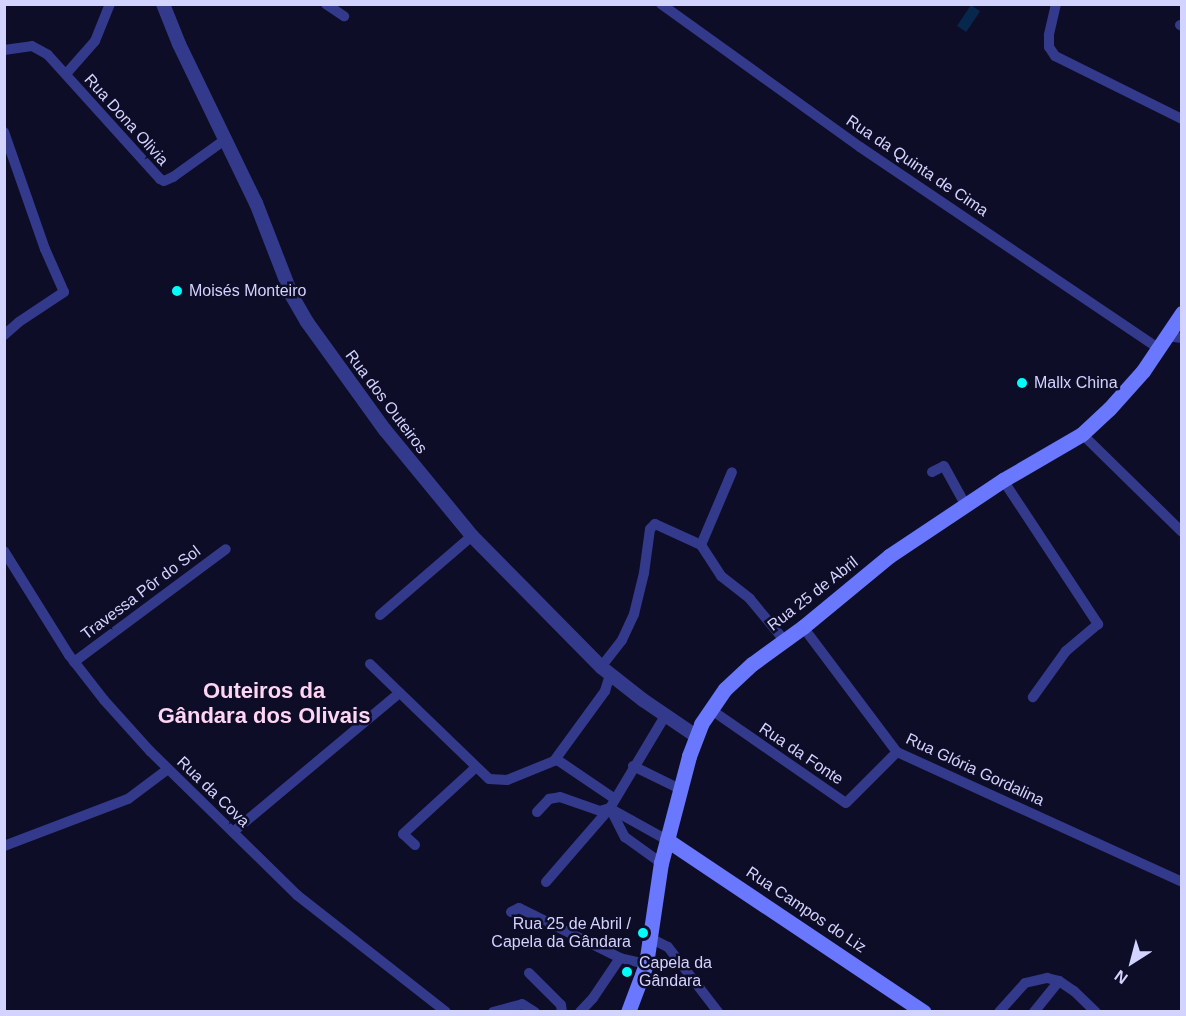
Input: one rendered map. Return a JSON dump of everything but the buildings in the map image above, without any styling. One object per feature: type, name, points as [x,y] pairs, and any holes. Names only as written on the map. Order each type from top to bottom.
[{"type":"main road","name":"Rua 25 de Abril","points":[[628,1011],[646,964],[662,863],[680,789],[696,736],[710,709],[734,679],[803,627],[889,556],[965,504],[1082,434],[1109,409],[1169,341],[1182,313]]},
{"type":"main road","name":"Rua Campos do Liz","points":[[667,840],[924,1011]]},
{"type":"street","points":[[66,74],[95,41],[110,4]]},
{"type":"street","name":"Rua dos Outeiros","points":[[163,4],[179,44],[226,139],[299,309],[396,445],[472,536],[605,671],[696,736]]},
{"type":"street","points":[[326,4],[344,16]]},
{"type":"street","name":"Rua da Quinta de Cima","points":[[661,4],[860,147],[1169,341]]},
{"type":"street","points":[[1056,4],[1048,35],[1049,47],[1055,56],[1182,119]]},
{"type":"street","name":"Rua Dona Olivia","points":[[4,50],[33,46],[48,55],[164,181],[226,139]]},
{"type":"street","points":[[4,132],[45,249],[64,292],[19,322],[4,335]]},
{"type":"street","points":[[1082,434],[1182,532]]},
{"type":"street","points":[[932,472],[944,466],[965,504]]},
{"type":"street","points":[[700,545],[732,472]]},
{"type":"street","points":[[1003,480],[1098,624],[1066,651],[1033,697]]},
{"type":"street","points":[[370,664],[489,779],[507,780],[556,759],[605,691],[605,671],[634,614],[644,573],[650,529],[655,524],[700,545],[722,576],[750,599],[784,640]]},
{"type":"street","points":[[380,615],[472,536]]},
{"type":"street","name":"Travessa Pôr do Sol","points":[[74,662],[226,549]]},
{"type":"street","name":"Rua da Cova","points":[[4,551],[74,662],[104,700],[168,769],[297,895],[440,1010]]},
{"type":"street","name":"Rua Glória Gordalina","points":[[803,627],[897,752],[1182,882]]},
{"type":"street","points":[[233,832],[399,693]]},
{"type":"street","name":"Rua da Fonte","points":[[710,709],[846,803],[897,752]]},
{"type":"street","points":[[546,882],[613,804],[633,766],[665,716]]},
{"type":"street","points":[[556,759],[613,804],[667,840]]},
{"type":"street","points":[[415,845],[403,834],[476,766]]},
{"type":"street","points":[[633,766],[680,789]]},
{"type":"street","points":[[4,846],[128,799],[168,769]]},
{"type":"street","points":[[537,812],[549,799],[560,797],[600,810],[613,804]]},
{"type":"street","points":[[613,804],[625,837],[662,863]]},
{"type":"street","points":[[511,912],[519,908],[620,958],[646,964]]},
{"type":"street","points":[[650,938],[668,946],[718,1011]]},
{"type":"street","points":[[580,1011],[593,998],[620,958]]},
{"type":"street","points":[[529,973],[561,1005],[562,1011]]},
{"type":"street","points":[[999,1011],[1026,983],[1038,978],[1059,981],[1096,1011]]},
{"type":"street","points":[[1034,1011],[1059,981]]},
{"type":"street","points":[[493,1011],[522,1004],[535,1011]]},
{"type":"water","points":[[971,5],[980,11],[966,32],[957,26]]},
{"type":"place","name":"Moisés Monteiro","points":[[177,291]]},
{"type":"place","name":"Mallx China","points":[[1022,383]]},
{"type":"place","name":"Rua 25 de Abril / Capela da Gândara","points":[[643,933]]},
{"type":"place","name":"Capela da Gândara","points":[[627,972]]},
{"type":"district","name":"Outeiros da Gândara dos Olivais","points":[[264,702]]}]
